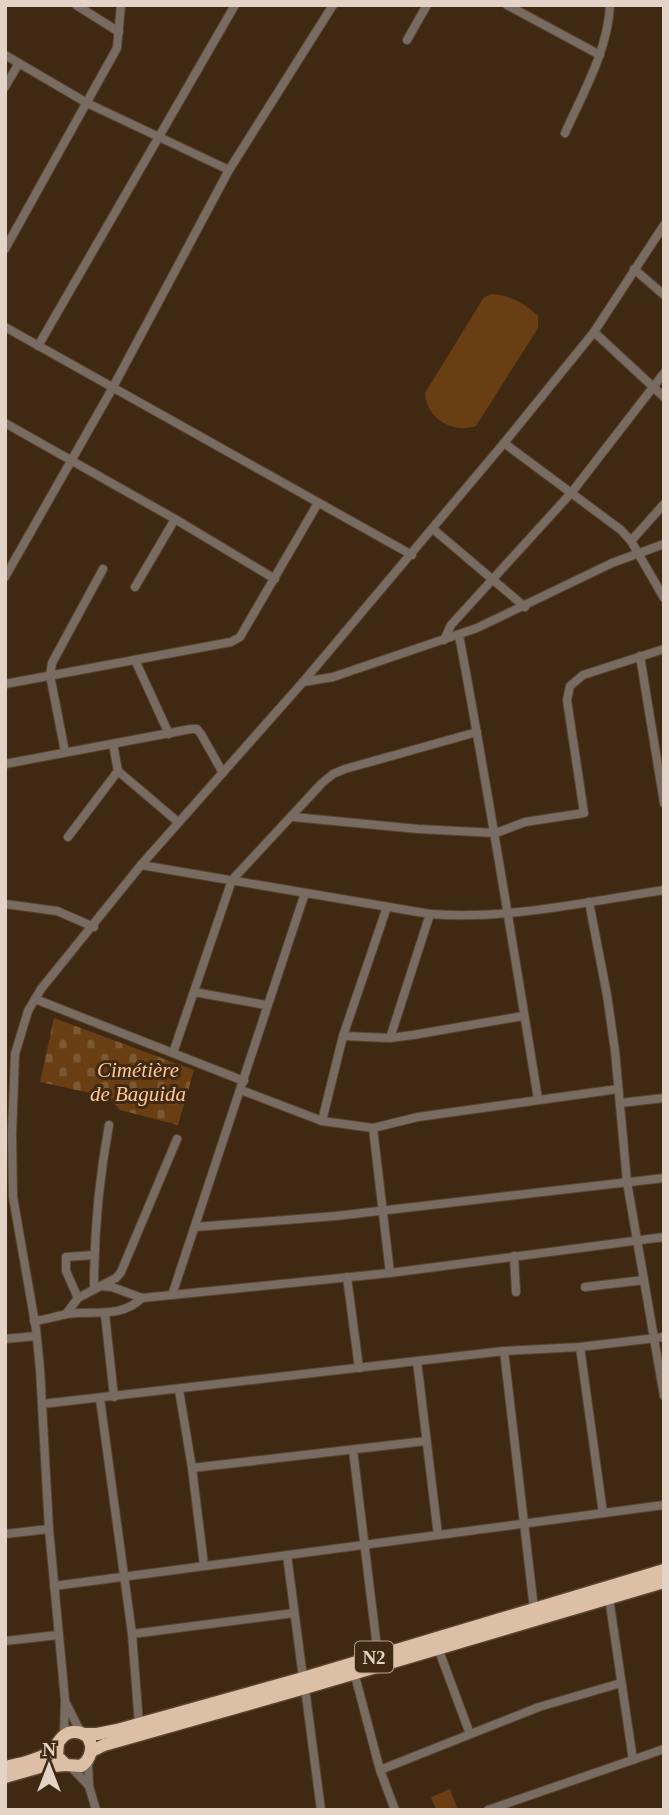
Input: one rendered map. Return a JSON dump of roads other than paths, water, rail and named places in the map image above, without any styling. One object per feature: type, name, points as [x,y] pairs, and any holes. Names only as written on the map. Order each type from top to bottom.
[{"type":"highway","name":"N2","points":[[5,1777],[40,1767],[81,1766],[104,1745],[304,1683],[378,1656],[664,1570]]},
{"type":"highway","name":"N2","points":[[5,1767],[45,1756],[72,1732],[97,1734],[354,1672],[664,1582]]},
{"type":"highway","points":[[82,1733],[90,1741],[90,1756]]},
{"type":"highway","points":[[61,1739],[58,1756],[69,1766]]},
{"type":"street","points":[[76,5],[119,32]]},
{"type":"street","points":[[5,249],[8,239],[117,48],[121,5]]},
{"type":"street","points":[[38,346],[235,5]]},
{"type":"street","points":[[5,578],[112,389],[229,170],[333,5]]},
{"type":"street","points":[[407,40],[427,5]]},
{"type":"street","points":[[565,133],[600,55],[610,5]]},
{"type":"street","points":[[513,7],[600,55]]},
{"type":"street","points":[[5,55],[87,103],[229,170]]},
{"type":"street","points":[[5,88],[19,63]]},
{"type":"street","points":[[61,1739],[65,1700],[49,1529],[36,1336],[9,1199],[12,1134],[10,1054],[35,999],[141,865],[303,682],[504,443],[594,332],[664,225]]},
{"type":"street","points":[[634,269],[664,295]]},
{"type":"street","points":[[5,327],[412,555]]},
{"type":"street","points":[[594,332],[664,397]]},
{"type":"street","points":[[444,640],[451,625],[572,492],[664,373]]},
{"type":"street","points":[[5,423],[275,579]]},
{"type":"street","points":[[504,443],[621,530],[631,541],[664,598]]},
{"type":"street","points":[[5,684],[231,642],[240,637],[318,503]]},
{"type":"street","points":[[631,541],[664,505]]},
{"type":"street","points":[[135,587],[175,519]]},
{"type":"street","points":[[433,529],[524,607]]},
{"type":"street","points":[[303,682],[333,677],[459,635],[637,552],[664,544]]},
{"type":"street","points":[[65,752],[50,676],[57,651],[103,569]]},
{"type":"street","points":[[459,635],[496,833],[506,914],[538,1099]]},
{"type":"street","points":[[293,817],[418,829],[496,833],[525,822],[584,813],[567,701],[570,686],[576,678],[583,675],[664,649]]},
{"type":"street","points":[[640,656],[664,803]]},
{"type":"street","points":[[135,660],[169,734]]},
{"type":"street","points":[[5,764],[197,729],[223,773]]},
{"type":"street","points":[[173,1053],[232,880],[322,783],[333,774],[477,732]]},
{"type":"street","points":[[113,744],[118,771],[178,822]]},
{"type":"street","points":[[68,837],[118,771]]},
{"type":"street","points":[[141,865],[429,914],[461,916],[506,914],[664,890]]},
{"type":"street","points":[[172,1295],[305,893]]},
{"type":"street","points":[[589,902],[607,995],[626,1182],[664,1396]]},
{"type":"street","points":[[5,904],[58,911],[94,927]]},
{"type":"street","points":[[322,1121],[343,1036],[387,907]]},
{"type":"street","points":[[390,1038],[429,914]]},
{"type":"street","points":[[194,992],[266,1006]]},
{"type":"street","points":[[35,999],[173,1053],[322,1121],[373,1128],[418,1117],[618,1089]]},
{"type":"street","points":[[343,1036],[390,1038],[523,1016]]},
{"type":"street","points":[[620,1103],[664,1098]]},
{"type":"street","points":[[96,1287],[94,1255],[102,1167],[109,1125]]},
{"type":"street","points":[[373,1128],[390,1273]]},
{"type":"street","points":[[66,1314],[78,1298],[116,1278],[121,1272],[177,1139]]},
{"type":"street","points":[[195,1227],[383,1210],[664,1178]]},
{"type":"street","points":[[96,1287],[112,1287],[142,1298],[390,1273],[664,1237]]},
{"type":"street","points":[[78,1298],[66,1271],[66,1257],[94,1255]]},
{"type":"street","points":[[513,1256],[516,1292]]},
{"type":"street","points":[[347,1277],[359,1368]]},
{"type":"street","points":[[584,1287],[644,1280]]},
{"type":"street","points":[[34,1321],[53,1320],[66,1314],[105,1314],[133,1307],[142,1298]]},
{"type":"street","points":[[105,1314],[114,1398]]},
{"type":"street","points":[[5,1339],[36,1336]]},
{"type":"street","points":[[42,1404],[114,1398],[503,1351],[580,1347],[664,1337]]},
{"type":"street","points":[[580,1347],[603,1513]]},
{"type":"street","points":[[503,1351],[534,1609]]},
{"type":"street","points":[[417,1361],[438,1535]]},
{"type":"street","points":[[179,1390],[204,1565]]},
{"type":"street","points":[[100,1399],[132,1634],[139,1724]]},
{"type":"street","points":[[192,1468],[426,1440]]},
{"type":"street","points":[[353,1450],[378,1656]]},
{"type":"street","points":[[54,1586],[664,1505]]},
{"type":"street","points":[[5,1534],[49,1529]]},
{"type":"street","points":[[287,1555],[321,1810]]},
{"type":"street","points":[[609,1598],[633,1760]]},
{"type":"street","points":[[132,1634],[294,1613]]},
{"type":"street","points":[[5,1642],[58,1634]]},
{"type":"street","points":[[438,1648],[470,1734]]},
{"type":"street","points":[[354,1672],[380,1770],[395,1810]]},
{"type":"street","points":[[380,1770],[539,1707],[621,1683]]},
{"type":"street","points":[[65,1700],[82,1733]]},
{"type":"street","points":[[488,1810],[664,1749]]},
{"type":"street","points":[[90,1756],[89,1786],[96,1810]]},
{"type":"street","points":[[69,1766],[89,1786]]},
{"type":"park label","name":"Cimétière de Baguida","points":[[138,1082]]}]
